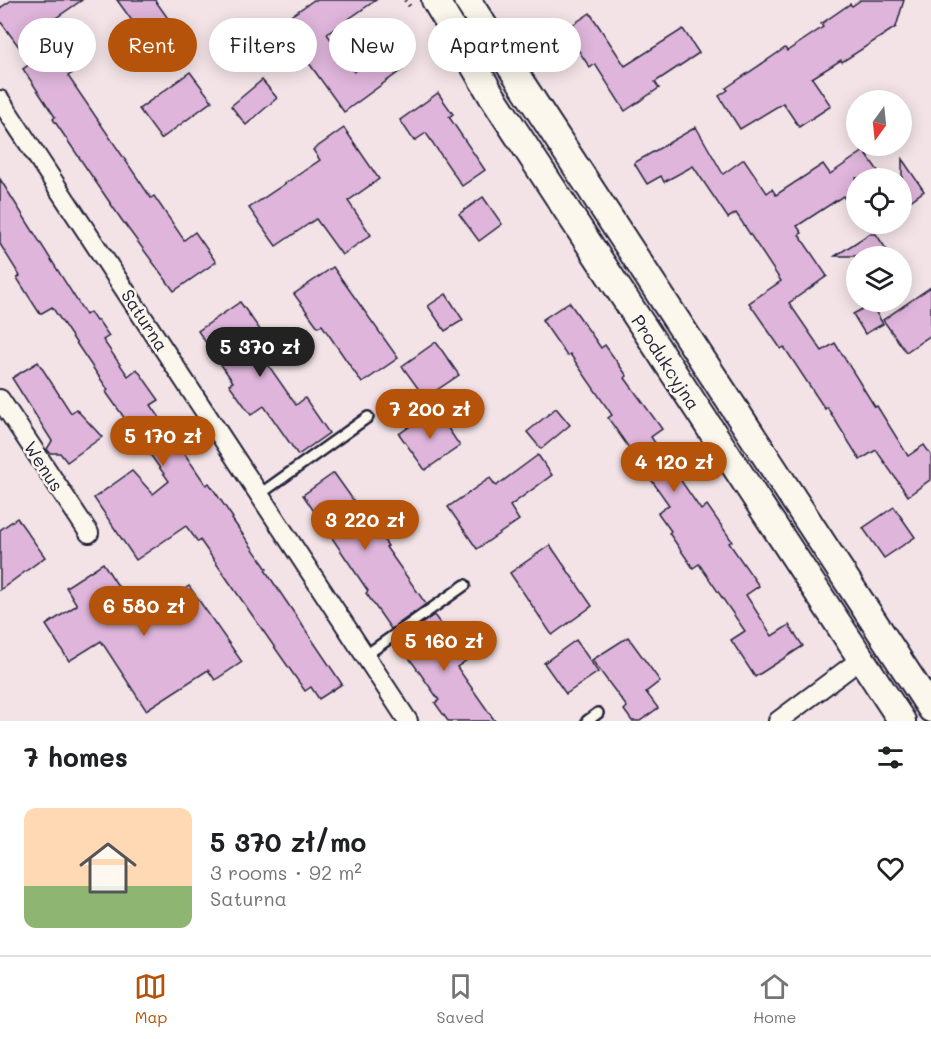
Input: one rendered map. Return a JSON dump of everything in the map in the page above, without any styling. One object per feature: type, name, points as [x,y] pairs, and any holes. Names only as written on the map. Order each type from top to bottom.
[{"type":"main road","name":"Produkcyjna","points":[[435,0],[492,96],[902,721]]},
{"type":"main road","name":"Produkcyjna","points":[[467,0],[931,709]]},
{"type":"street","name":"Saturna","points":[[0,100],[408,721]]},
{"type":"street","name":"Wenus","points":[[0,399],[89,533]]},
{"type":"street","points":[[778,721],[861,659]]},
{"type":"lane","points":[[260,494],[368,417]]},
{"type":"lane","points":[[366,655],[465,585]]},
{"type":"lane","points":[[587,721],[598,713]]},
{"type":"building","points":[[12,0],[82,0],[56,18],[18,18],[18,45],[0,21],[0,8]]},
{"type":"building","points":[[117,0],[155,0],[168,18],[130,18]]},
{"type":"building","points":[[314,0],[376,0],[350,18],[329,18],[329,33],[327,34],[329,37],[329,72],[399,72],[344,112],[315,72],[317,18],[288,18]]},
{"type":"building","points":[[861,0],[904,0],[896,27],[842,62],[841,60],[812,78],[831,106],[799,127],[783,103],[740,129],[719,96],[728,90],[726,88],[785,48],[787,51],[823,27],[821,24],[850,4],[852,6]]},
{"type":"building","points":[[590,13],[625,66],[683,29],[699,53],[655,82],[659,88],[625,111],[595,64],[590,68],[581,54],[581,19]]},
{"type":"building","points":[[25,72],[74,72],[68,76],[151,198],[154,196],[184,240],[195,232],[216,262],[174,291],[121,219],[53,119],[55,117]]},
{"type":"building","points":[[190,72],[212,101],[161,139],[139,109]]},
{"type":"building","points":[[262,80],[277,98],[246,125],[231,106]]},
{"type":"building","points":[[438,93],[453,114],[449,117],[485,170],[462,186],[426,133],[414,141],[400,120]]},
{"type":"building","points":[[696,127],[723,174],[744,159],[767,193],[772,189],[776,195],[823,164],[830,174],[857,156],[868,156],[876,168],[846,168],[846,201],[843,196],[797,226],[802,233],[799,235],[827,276],[789,303],[822,351],[835,343],[908,456],[924,445],[931,455],[931,479],[908,496],[876,450],[860,460],[827,407],[825,409],[784,347],[781,349],[749,303],[781,281],[736,213],[728,218],[693,166],[664,182],[661,176],[647,184],[634,163]]},
{"type":"building","points":[[344,128],[379,179],[348,201],[371,235],[342,255],[316,219],[276,246],[249,208],[320,160],[313,150]]},
{"type":"building","points":[[902,159],[908,168],[902,168]]},
{"type":"building","points":[[912,174],[924,191],[912,200]]},
{"type":"building","points":[[0,179],[86,315],[90,312],[109,336],[103,340],[128,376],[137,369],[159,400],[151,405],[206,485],[209,483],[233,518],[342,684],[319,699],[311,687],[305,691],[200,540],[198,542],[186,526],[136,560],[94,498],[132,471],[153,494],[169,481],[106,392],[108,390],[52,307],[40,314],[17,278],[20,276],[0,244]]},
{"type":"building","points":[[483,197],[502,224],[479,241],[459,214]]},
{"type":"building","points":[[869,234],[876,234],[884,246],[850,246]]},
{"type":"building","points":[[846,249],[846,256],[835,256]]},
{"type":"building","points":[[333,267],[398,358],[362,383],[322,325],[318,327],[294,294]]},
{"type":"building","points":[[931,287],[931,335],[906,352],[883,320],[895,312],[912,312],[912,300]]},
{"type":"building","points":[[446,294],[463,320],[445,331],[428,306]]},
{"type":"building","points":[[240,302],[261,331],[250,339],[296,405],[305,398],[329,433],[298,455],[264,406],[251,415],[229,384],[233,382],[198,331]]},
{"type":"building","points":[[569,302],[601,348],[605,345],[627,376],[625,378],[662,429],[651,437],[701,510],[707,505],[732,541],[729,543],[759,586],[746,595],[772,636],[789,625],[803,646],[755,677],[731,640],[745,631],[699,564],[693,568],[669,533],[671,531],[658,513],[669,505],[608,418],[612,415],[570,354],[567,356],[542,320]]},
{"type":"building","points":[[876,312],[883,324],[865,334],[853,314]]},
{"type":"building","points":[[436,342],[459,375],[425,398],[402,366]]},
{"type":"building","points":[[38,362],[71,413],[76,409],[102,437],[67,462],[60,453],[50,453],[47,449],[52,441],[12,378]]},
{"type":"building","points":[[556,408],[570,425],[541,449],[527,432]]},
{"type":"building","points":[[435,409],[460,446],[425,470],[399,434]]},
{"type":"building","points":[[538,455],[552,475],[510,506],[519,520],[477,549],[448,507],[490,478],[496,486]]},
{"type":"building","points":[[334,473],[366,518],[368,517],[426,604],[391,629],[303,495]]},
{"type":"building","points":[[894,507],[915,537],[884,558],[863,528]]},
{"type":"building","points":[[17,518],[45,557],[0,590],[0,530]]},
{"type":"building","points":[[550,545],[592,606],[552,635],[510,573]]},
{"type":"building","points":[[103,563],[140,620],[189,586],[242,662],[215,680],[208,670],[146,710],[101,641],[69,661],[46,625],[77,605],[66,587]]},
{"type":"building","points":[[434,615],[467,660],[457,667],[495,721],[448,721],[435,703],[439,700],[405,652],[407,651],[399,640]]},
{"type":"building","points":[[628,637],[660,681],[646,692],[658,708],[640,721],[632,721],[624,710],[627,707],[592,660]]},
{"type":"building","points":[[576,640],[598,672],[566,694],[544,663]]}]
